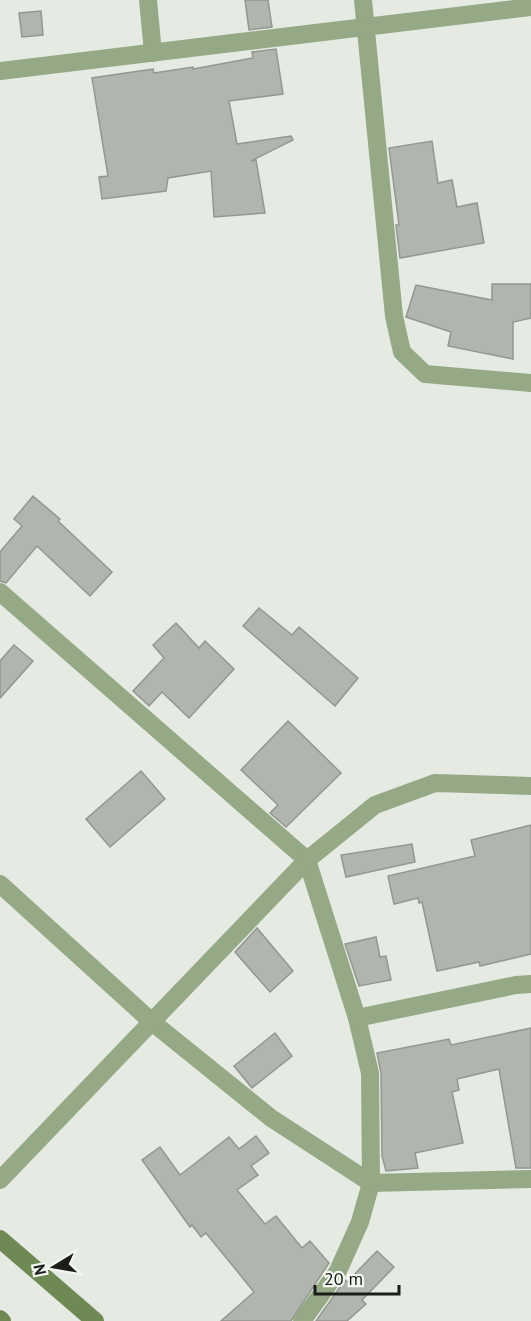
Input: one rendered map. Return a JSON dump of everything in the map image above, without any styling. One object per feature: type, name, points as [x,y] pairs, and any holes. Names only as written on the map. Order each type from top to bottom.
[{"type":"main road","points":[[0,1239],[95,1321]]},
{"type":"street","points":[[148,0],[153,52]]},
{"type":"street","points":[[363,0],[394,316],[402,352],[425,374],[531,383]]},
{"type":"street","points":[[0,71],[531,7]]},
{"type":"street","points":[[0,592],[307,860],[357,1018],[370,1072],[371,1183],[360,1222],[338,1271],[302,1321]]},
{"type":"street","points":[[0,1180],[307,860],[375,805],[435,783],[531,786]]},
{"type":"street","points":[[0,884],[152,1022],[272,1118],[371,1183],[531,1179]]},
{"type":"street","points":[[357,1018],[516,985],[531,984]]},
{"type":"building","points":[[245,0],[268,0],[272,27],[249,30]]},
{"type":"building","points":[[41,11],[43,35],[22,37],[19,13]]},
{"type":"building","points":[[276,49],[283,94],[229,101],[237,144],[291,136],[293,140],[251,161],[256,160],[265,213],[214,217],[211,171],[168,178],[166,191],[102,199],[99,177],[108,176],[92,78],[153,69],[154,73],[193,67],[193,69],[253,58],[252,52]]},
{"type":"building","points":[[432,141],[438,183],[452,180],[457,207],[477,203],[484,243],[400,258],[396,225],[399,225],[389,148]]},
{"type":"building","points":[[492,284],[531,284],[531,318],[513,322],[513,359],[448,346],[451,332],[406,317],[416,285],[492,300]]},
{"type":"building","points":[[33,496],[60,519],[58,521],[112,572],[90,596],[37,546],[6,583],[0,581],[0,552],[22,526],[14,519]]},
{"type":"building","points":[[259,608],[292,635],[299,627],[358,678],[335,706],[243,626]]},
{"type":"building","points":[[176,623],[199,648],[205,641],[234,669],[189,718],[162,692],[149,706],[133,691],[164,658],[153,645]]},
{"type":"building","points":[[14,645],[33,661],[0,698],[0,661]]},
{"type":"building","points":[[288,721],[341,773],[286,827],[270,813],[278,805],[241,770]]},
{"type":"building","points":[[141,771],[165,799],[110,847],[86,819]]},
{"type":"building","points":[[531,825],[531,954],[480,966],[479,962],[437,971],[422,902],[419,903],[418,898],[394,904],[388,876],[475,856],[471,840]]},
{"type":"building","points":[[412,844],[415,862],[346,877],[341,855]]},
{"type":"building","points":[[257,928],[293,971],[270,992],[235,952]]},
{"type":"building","points":[[376,937],[380,957],[386,956],[391,980],[359,986],[345,944]]},
{"type":"building","points":[[531,1028],[531,1168],[516,1168],[499,1069],[457,1079],[459,1090],[452,1092],[463,1143],[415,1153],[418,1168],[386,1171],[382,1156],[381,1073],[377,1053],[449,1039],[451,1045]]},
{"type":"building","points":[[275,1033],[292,1056],[252,1088],[234,1066]]},
{"type":"building","points":[[256,1136],[269,1153],[251,1166],[258,1175],[237,1190],[265,1224],[276,1216],[302,1248],[310,1241],[329,1263],[291,1321],[221,1321],[254,1292],[206,1233],[201,1237],[192,1225],[190,1227],[142,1160],[160,1147],[180,1175],[229,1137],[239,1149]]},
{"type":"building","points":[[377,1251],[394,1267],[362,1300],[366,1304],[347,1321],[316,1321],[345,1280],[347,1282]]}]
